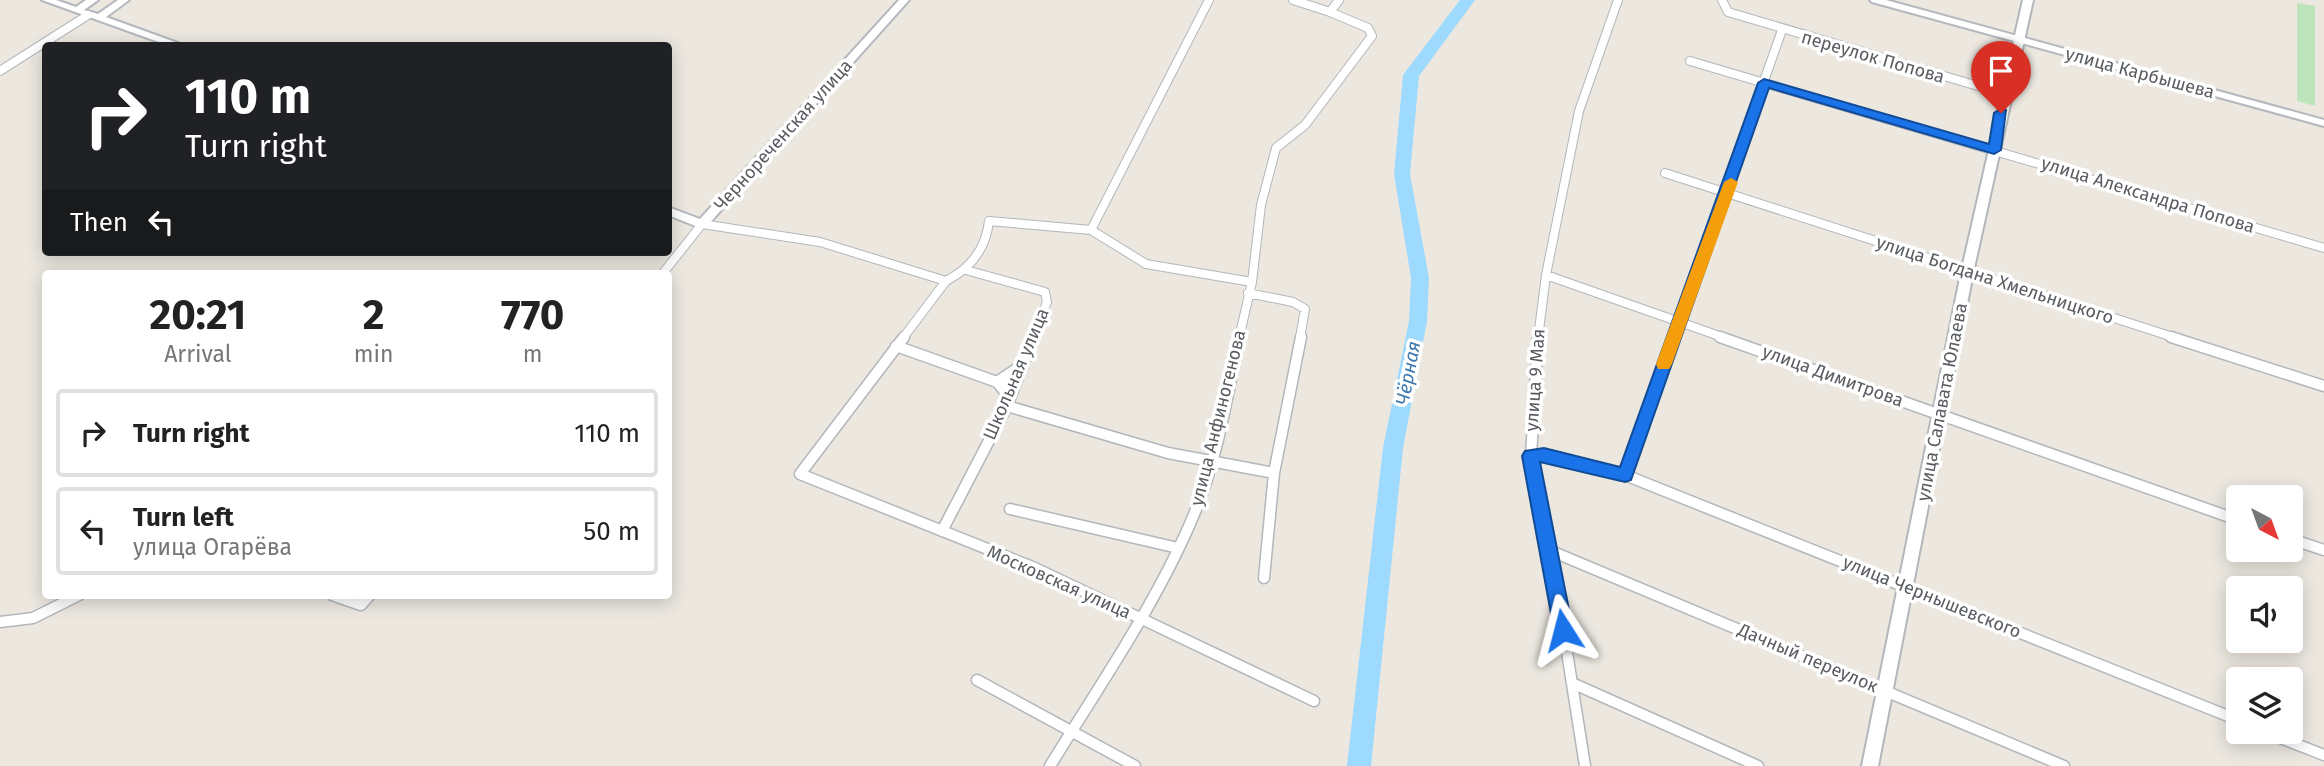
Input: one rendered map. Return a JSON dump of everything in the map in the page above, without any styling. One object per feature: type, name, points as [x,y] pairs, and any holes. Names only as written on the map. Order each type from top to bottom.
[{"type":"main road","points":[[47,0],[169,42]]},
{"type":"main road","points":[[77,10],[93,0]]},
{"type":"main road","points":[[94,16],[124,0]]},
{"type":"main road","name":"Чернореченская улица","points":[[702,224],[904,0]]},
{"type":"main road","name":"улица Карбышева","points":[[1875,0],[1901,3],[2017,39],[2324,123]]},
{"type":"main road","name":"улица Салавата Юлаева","points":[[1870,766],[1908,586],[1967,273],[2004,94],[2028,0]]},
{"type":"main road","points":[[672,213],[702,224]]},
{"type":"street","points":[[1091,230],[1209,0]]},
{"type":"street","points":[[1293,0],[1330,12],[1339,0]]},
{"type":"street","name":"улица 9 Мая","points":[[1585,766],[1551,551],[1531,456],[1539,315],[1546,275],[1579,111],[1618,0]]},
{"type":"street","name":"переулок Попова","points":[[1722,0],[1728,12],[2004,94]]},
{"type":"street","name":"улица Анфиногенова","points":[[1050,766],[1141,618],[1197,507],[1252,282],[1261,205],[1274,155],[1281,141],[1297,125],[1305,125],[1372,36],[1368,28],[1330,12]]},
{"type":"street","points":[[50,42],[94,16]]},
{"type":"street","points":[[1625,475],[1679,319],[1728,191],[1782,30]]},
{"type":"street","points":[[0,72],[42,47]]},
{"type":"street","name":"улица Александра Попова","points":[[1690,61],[2324,248]]},
{"type":"street","name":"улица Богдана Хмельницкого","points":[[1665,173],[1728,191],[1967,273],[2324,386]]},
{"type":"street","points":[[1252,282],[1168,270],[1146,264],[1091,230],[989,221],[989,237],[966,270],[946,281],[895,345],[997,382],[1005,392],[1007,406],[1168,453],[1274,473]]},
{"type":"street","points":[[702,224],[820,242],[946,281]]},
{"type":"street","name":"Чернореченская улица","points":[[665,270],[702,224]]},
{"type":"street","name":"Школьная улица","points":[[942,531],[1007,406],[1047,302],[1045,292],[966,270]]},
{"type":"street","name":"улица Димитрова","points":[[1546,275],[1679,319],[2226,516]]},
{"type":"street","points":[[1248,293],[1293,302],[1305,309],[1293,386],[1274,473],[1264,578]]},
{"type":"street","name":"Московская улица","points":[[895,345],[800,474],[1035,568],[1314,701]]},
{"type":"street","points":[[997,382],[1021,366]]},
{"type":"street","name":"улица Чернышевского","points":[[1531,456],[1544,455],[1625,475],[2226,715]]},
{"type":"street","points":[[1010,509],[1178,548]]},
{"type":"street","points":[[2303,542],[2324,550]]},
{"type":"street","name":"Дачный переулок","points":[[1551,551],[2064,766]]},
{"type":"street","points":[[0,622],[33,618],[71,599]]},
{"type":"street","points":[[344,599],[361,605],[366,599]]},
{"type":"street","points":[[977,680],[1135,766]]},
{"type":"street","points":[[1572,683],[1758,766]]},
{"type":"street","points":[[2296,744],[2324,755]]},
{"type":"green space","points":[[2297,3],[2315,6],[2315,106],[2297,101]]},
{"type":"waterway","name":"Чёрная","points":[[1359,766],[1393,448],[1418,321],[1420,278],[1402,174],[1411,75],[1468,0]]},
{"type":"slow traffic","points":[[1664,364],[1731,182]]},
{"type":"route","points":[[1563,630],[1551,551],[1532,471],[1531,456],[1544,455],[1625,475],[1679,319],[1728,191],[1764,83],[1994,150],[2001,113]]}]
